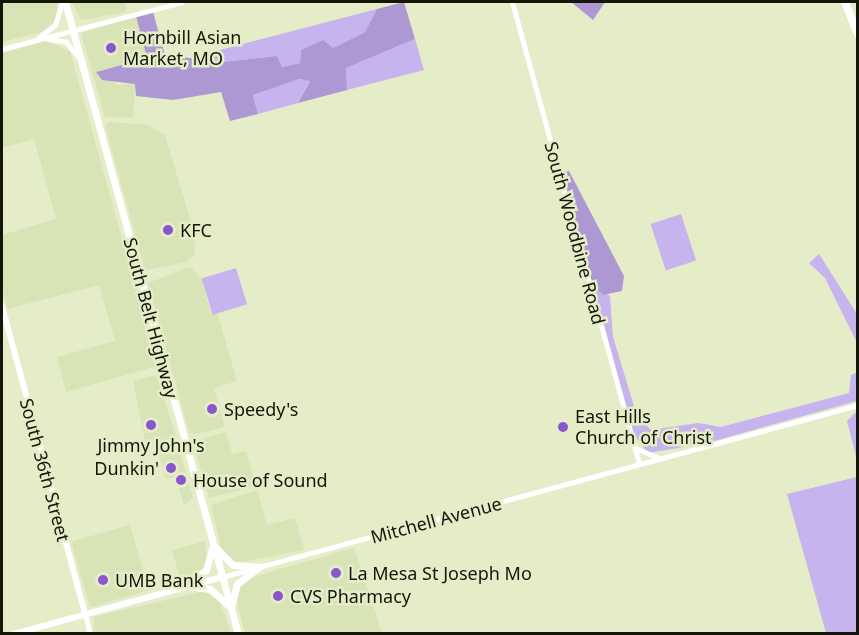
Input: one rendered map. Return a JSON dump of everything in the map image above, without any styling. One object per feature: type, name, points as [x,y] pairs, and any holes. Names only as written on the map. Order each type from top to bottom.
[{"type":"highway","points":[[845,2],[858,34]]},
{"type":"main road","name":"South Belt Highway","points":[[63,2],[238,633]]},
{"type":"main road","name":"South 36th Street","points":[[2,306],[85,614]]},
{"type":"main road","points":[[213,544],[233,565],[259,567]]},
{"type":"main road","points":[[188,586],[207,569],[213,544]]},
{"type":"main road","points":[[231,610],[237,585],[259,567]]},
{"type":"main road","name":"Mitchell Avenue","points":[[14,633],[222,577]]},
{"type":"main road","points":[[188,586],[217,593],[231,610]]},
{"type":"street","points":[[34,40],[55,26],[63,2]]},
{"type":"street","points":[[2,49],[182,2]]},
{"type":"street","name":"South Woodbine Road","points":[[512,2],[639,464]]},
{"type":"street","points":[[34,40],[66,42],[82,64]]},
{"type":"street","name":"Mitchell Avenue","points":[[222,577],[858,405]]},
{"type":"street","points":[[634,447],[661,458]]},
{"type":"street","name":"South 36th Street","points":[[85,614],[90,633]]},
{"type":"shaded area","points":[[2,2],[57,2],[56,20],[41,32],[2,42]]},
{"type":"shaded area","points":[[71,2],[124,2],[127,12],[81,20]]},
{"type":"shaded area","points":[[404,2],[415,39],[346,68],[347,90],[298,103],[310,81],[299,79],[253,95],[258,114],[230,121],[221,92],[173,100],[136,96],[135,84],[102,80],[96,72],[147,58],[136,16],[153,12],[165,55],[223,62],[277,56],[282,67],[300,63],[301,50],[323,40],[333,48],[365,32],[377,9]]},
{"type":"shaded area","points":[[571,2],[605,2],[593,20]]},
{"type":"shaded area","points":[[377,9],[365,32],[333,48],[322,41],[301,50],[300,63],[282,67],[277,56],[223,62],[197,56]]},
{"type":"shaded area","points":[[136,16],[147,58],[97,71],[118,85],[135,84],[133,118],[105,117],[81,33]]},
{"type":"shaded area","points":[[415,39],[424,70],[347,90],[346,68]]},
{"type":"shaded area","points":[[46,41],[70,51],[157,366],[66,392],[57,357],[115,341],[99,285],[7,309],[2,286],[2,235],[56,219],[34,139],[2,148],[2,53]]},
{"type":"shaded area","points":[[299,79],[310,80],[298,103],[258,114],[253,95]]},
{"type":"shaded area","points":[[109,122],[148,125],[165,135],[195,235],[195,254],[187,262],[145,270],[105,125]]},
{"type":"shaded area","points":[[569,171],[624,276],[622,291],[603,295],[592,284],[562,172]]},
{"type":"shaded area","points":[[681,214],[696,261],[666,270],[651,224]]},
{"type":"shaded area","points":[[819,254],[857,314],[857,343],[825,278],[809,263]]},
{"type":"shaded area","points":[[190,267],[201,278],[211,314],[217,312],[237,381],[214,388],[225,427],[195,434],[189,432],[148,283]]},
{"type":"shaded area","points":[[236,268],[247,304],[213,315],[202,279]]},
{"type":"shaded area","points":[[592,284],[610,296],[613,337],[637,416],[651,430],[698,423],[721,427],[849,393],[851,375],[857,372],[857,401],[707,443],[648,453],[634,435]]},
{"type":"shaded area","points":[[156,375],[176,436],[146,447],[133,381]]},
{"type":"shaded area","points":[[858,411],[857,460],[847,421]]},
{"type":"shaded area","points":[[226,432],[232,454],[246,451],[256,486],[209,498],[193,442]]},
{"type":"shaded area","points":[[173,445],[179,448],[193,498],[184,505],[176,477],[166,479],[157,450]]},
{"type":"shaded area","points":[[857,477],[857,633],[826,633],[787,494]]},
{"type":"shaded area","points":[[257,490],[267,525],[295,518],[304,550],[235,563],[222,551],[211,505]]},
{"type":"shaded area","points":[[130,525],[149,590],[90,607],[71,542]]},
{"type":"shaded area","points":[[205,541],[207,566],[181,582],[172,550]]},
{"type":"shaded area","points":[[354,548],[382,633],[245,633],[236,598],[239,587],[252,577]]},
{"type":"shaded area","points":[[204,591],[219,599],[231,633],[94,633],[94,617]]},
{"type":"place","name":"Hornbill Asian Market, MO","points":[[111,48]]},
{"type":"place","name":"KFC","points":[[168,230]]},
{"type":"place","name":"Speedy's","points":[[212,409]]},
{"type":"place","name":"Jimmy John's","points":[[151,425]]},
{"type":"place","name":"East Hills Church of Christ","points":[[563,427]]},
{"type":"place","name":"Dunkin'","points":[[171,468]]},
{"type":"place","name":"House of Sound","points":[[181,480]]},
{"type":"place","name":"La Mesa St Joseph Mo","points":[[336,573]]},
{"type":"place","name":"UMB Bank","points":[[103,580]]},
{"type":"place","name":"CVS Pharmacy","points":[[278,596]]}]
